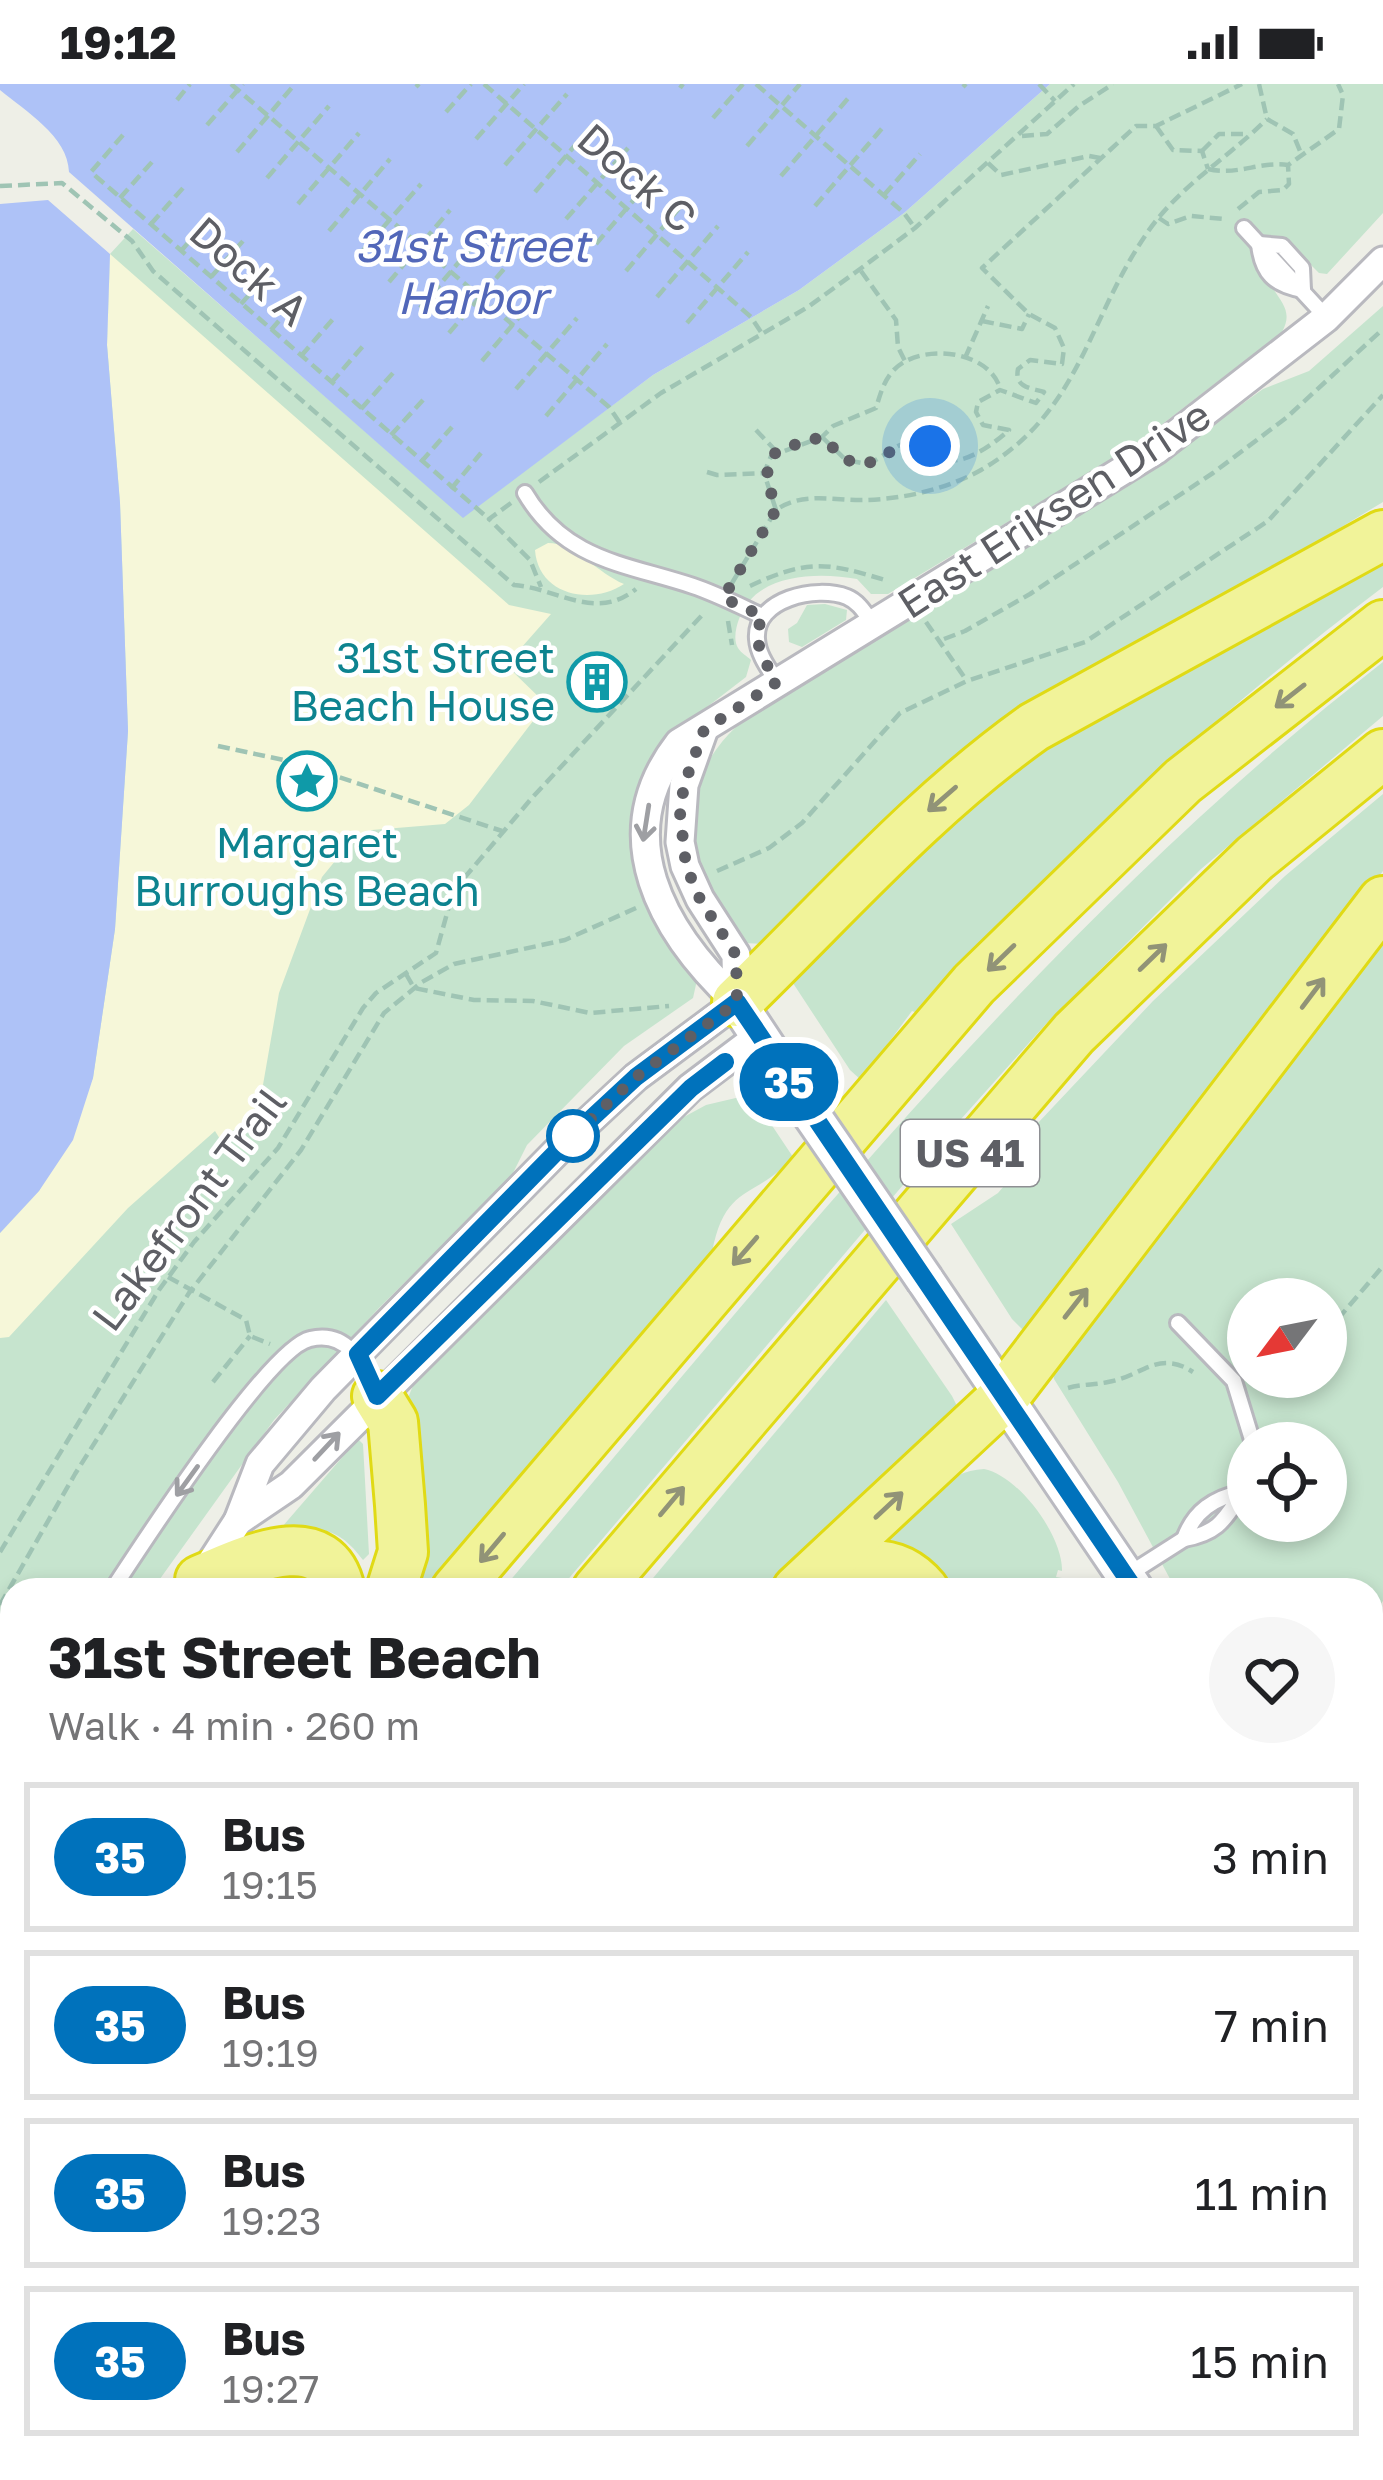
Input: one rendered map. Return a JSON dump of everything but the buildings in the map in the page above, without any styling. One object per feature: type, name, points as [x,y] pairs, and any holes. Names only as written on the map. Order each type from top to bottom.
[{"type":"highway","points":[[748,1019],[908,828],[998,752],[1034,727],[1383,535]]},
{"type":"highway","name":"US 41","points":[[466,1578],[974,984],[1183,781],[1383,626]]},
{"type":"highway","name":"US 41","points":[[607,1578],[1074,1033],[1255,858],[1383,754]]},
{"type":"highway","points":[[810,1578],[1005,1396],[1383,901]]},
{"type":"highway","points":[[367,1375],[393,1422],[403,1552],[395,1578]]},
{"type":"highway","points":[[212,1578],[264,1555],[294,1550],[324,1562],[333,1578]]},
{"type":"highway","points":[[825,1578],[865,1564],[893,1566],[914,1578]]},
{"type":"main road","points":[[748,1019],[1005,1396],[1118,1578]]},
{"type":"street","name":"East Eriksen Drive","points":[[748,1019],[680,933],[651,878],[643,848],[650,796],[664,761],[679,743],[1108,483],[1231,395],[1326,318],[1383,260]]},
{"type":"street","points":[[201,1578],[238,1521],[260,1464],[691,1088],[748,1019]]},
{"type":"street","points":[[238,1521],[291,1485],[367,1375],[584,1126],[636,1077],[748,1019]]},
{"type":"lane","points":[[1244,228],[1326,318]]},
{"type":"lane","points":[[525,493],[572,544],[603,561],[691,585],[763,616]]},
{"type":"lane","points":[[777,682],[756,635],[763,616],[788,599],[843,595],[858,603],[873,624]]},
{"type":"lane","points":[[1178,1323],[1234,1381],[1247,1422]]},
{"type":"lane","points":[[120,1578],[221,1434],[296,1343],[315,1337],[338,1341],[367,1375]]},
{"type":"lane","points":[[1131,1578],[1184,1539],[1191,1520],[1227,1494]]},
{"type":"path","points":[[177,100],[190,84]]},
{"type":"path","points":[[231,84],[609,407],[620,423]]},
{"type":"path","points":[[237,152],[295,84]]},
{"type":"path","points":[[446,112],[471,84]]},
{"type":"path","name":"Dock C","points":[[484,84],[751,317],[761,334]]},
{"type":"path","points":[[476,139],[524,84]]},
{"type":"path","points":[[713,118],[742,84]]},
{"type":"path","points":[[756,84],[904,213],[915,228]]},
{"type":"path","points":[[747,146],[800,84]]},
{"type":"path","points":[[489,519],[661,393],[860,269],[915,228],[1074,84]]},
{"type":"path","points":[[1018,136],[1047,134],[1113,84]]},
{"type":"path","points":[[1242,84],[1156,126],[1136,126],[982,268],[1029,314],[1049,323],[1062,337],[1063,363],[1030,360],[1018,369],[1025,388],[1044,392],[1034,405],[1000,389],[992,372],[964,358],[939,353],[905,361],[892,371],[876,408],[833,425],[822,437],[776,451],[764,473],[776,510],[797,500],[886,499],[933,489],[978,472],[1022,442],[1067,390],[1116,285],[1159,218],[1267,119]]},
{"type":"path","points":[[1258,84],[1267,119],[1293,134],[1300,153]]},
{"type":"path","points":[[1159,218],[1168,224],[1191,216],[1227,219],[1259,192],[1283,190],[1288,184],[1288,165],[1340,129],[1343,95],[1338,84]]},
{"type":"path","points":[[207,125],[240,87]]},
{"type":"path","points":[[1041,87],[1055,101]]},
{"type":"path","points":[[505,165],[567,94]]},
{"type":"path","points":[[781,176],[851,94]]},
{"type":"path","points":[[267,178],[328,106]]},
{"type":"path","points":[[535,192],[596,121]]},
{"type":"path","points":[[815,206],[886,125]]},
{"type":"path","points":[[1156,126],[1173,150],[1202,151],[1219,134],[1252,134]]},
{"type":"path","points":[[298,204],[359,133]]},
{"type":"path","name":"Dock A","points":[[123,135],[91,172],[477,506],[530,560],[541,587]]},
{"type":"path","points":[[566,219],[628,148]]},
{"type":"path","points":[[1202,151],[1208,170]]},
{"type":"path","points":[[884,196],[920,154]]},
{"type":"path","points":[[988,163],[1000,175],[1089,156],[1100,158]]},
{"type":"path","points":[[328,231],[390,159]]},
{"type":"path","points":[[120,198],[152,162]]},
{"type":"path","points":[[1208,170],[1225,173],[1265,162],[1288,165]]},
{"type":"path","points":[[596,244],[658,173]]},
{"type":"path","points":[[0,183],[62,183],[132,241],[153,271],[514,585],[541,587],[575,604],[600,604],[628,595],[651,576]]},
{"type":"path","points":[[359,255],[421,184]]},
{"type":"path","points":[[151,224],[183,188]]},
{"type":"path","points":[[626,271],[687,199]]},
{"type":"path","points":[[389,282],[450,210]]},
{"type":"path","points":[[181,251],[212,214]]},
{"type":"path","points":[[656,297],[718,226]]},
{"type":"path","points":[[420,308],[481,236]]},
{"type":"path","points":[[211,277],[243,241]]},
{"type":"path","points":[[687,323],[748,252]]},
{"type":"path","points":[[449,333],[510,262]]},
{"type":"path","points":[[241,304],[273,268]]},
{"type":"path","points":[[860,269],[896,320],[898,347],[905,361]]},
{"type":"path","points":[[482,361],[543,289]]},
{"type":"path","points":[[271,330],[303,293]]},
{"type":"path","points":[[964,358],[988,305]]},
{"type":"path","points":[[982,321],[1022,329],[1029,314]]},
{"type":"path","points":[[516,389],[577,318]]},
{"type":"path","points":[[301,356],[333,320]]},
{"type":"path","points":[[940,639],[965,631],[1030,594],[1214,473],[1286,418],[1383,329]]},
{"type":"path","points":[[545,416],[607,344]]},
{"type":"path","points":[[331,383],[363,346]]},
{"type":"path","points":[[361,409],[393,373]]},
{"type":"path","points":[[822,437],[846,460],[856,463],[877,461],[911,441],[955,460],[1009,430],[983,425],[976,412],[985,395],[1000,389]]},
{"type":"path","points":[[717,871],[769,848],[802,823],[900,712],[967,681],[1085,642],[1246,539],[1383,395]]},
{"type":"path","points":[[391,435],[423,400]]},
{"type":"path","points":[[421,462],[452,427]]},
{"type":"path","points":[[756,430],[776,451]]},
{"type":"path","points":[[451,488],[481,453]]},
{"type":"path","points":[[707,472],[764,473]]},
{"type":"path","name":"Lakefront Trail","points":[[0,1552],[168,1277],[278,1148],[362,1008],[436,953],[451,899],[502,831],[706,610],[723,598],[776,510]]},
{"type":"path","points":[[924,618],[967,681]]},
{"type":"path","points":[[218,746],[293,762],[502,831]]},
{"type":"path","name":"Lakefront Trail","points":[[15,1578],[192,1290],[302,1150],[370,1030],[398,999],[454,964],[565,940],[647,903]]},
{"type":"path","points":[[406,974],[414,988],[474,1000],[533,1001],[590,1012],[669,1006]]},
{"type":"path","points":[[1347,1308],[1383,1266]]},
{"type":"path","points":[[168,1277],[246,1320],[250,1336],[213,1382]]},
{"type":"path","points":[[1068,1388],[1116,1381],[1135,1370],[1175,1362],[1202,1378]]},
{"type":"shaded area","points":[[1050,84],[1383,84],[1383,213],[1327,274],[1319,273],[1306,260],[1274,290],[1286,315],[1282,332],[1134,446],[888,594],[871,594],[857,579],[806,576],[773,584],[747,604],[735,637],[738,648],[751,660],[746,677],[672,734],[640,798],[697,980],[693,998],[624,1046],[527,1145],[511,1177],[274,1420],[161,1578],[0,1578],[0,1233],[39,1191],[107,345],[110,254],[133,229],[463,517],[653,375],[799,290],[904,213]]},
{"type":"shaded area","points":[[1383,306],[1383,502],[1235,591],[1082,673],[967,745],[902,803],[780,934],[764,944],[744,943],[702,881],[690,831],[698,784],[721,743],[738,725],[1138,479],[1263,389],[1309,371]]},
{"type":"shaded area","points":[[1383,550],[1383,587],[1199,737],[1082,843],[917,1013],[912,1011],[861,1080],[850,1070],[789,977],[984,782]]},
{"type":"shaded area","points":[[807,605],[847,610],[846,620],[802,647],[789,642],[788,629]]},
{"type":"shaded area","points":[[1383,662],[1383,716],[1201,869],[1045,1025],[569,1578],[512,1578],[919,1102],[1141,872],[1259,764]]},
{"type":"shaded area","points":[[1383,794],[1383,871],[1027,1334],[1012,1319],[951,1224],[998,1193],[1027,1159],[1037,1124],[1153,1001],[1285,876]]},
{"type":"shaded area","points":[[1383,925],[1383,1578],[1170,1578],[1118,1482],[1054,1379],[1052,1366]]},
{"type":"shaded area","points":[[740,1097],[763,1112],[793,1157],[734,1203],[725,1214],[712,1253],[432,1578],[405,1578],[406,1403],[414,1383],[682,1118],[706,1105]]},
{"type":"shaded area","points":[[886,1300],[952,1396],[957,1406],[954,1417],[774,1578],[653,1578]]},
{"type":"shaded area","points":[[358,1439],[363,1444],[369,1554],[363,1560],[336,1535],[282,1527]]},
{"type":"shaded area","points":[[984,1469],[997,1474],[1024,1495],[1055,1541],[1062,1571],[1056,1577],[1062,1578],[945,1578],[936,1568],[880,1542],[939,1486]]},
{"type":"sand","name":"Margaret Burroughs Beach","points":[[110,254],[509,605],[551,614],[506,665],[546,704],[469,805],[445,824],[372,830],[349,844],[322,877],[279,993],[260,1102],[240,1126],[220,1139],[215,1131],[128,1208],[9,1337],[0,1338],[0,1233],[39,1191],[93,1078],[115,929],[128,731],[120,503],[107,345]]},
{"type":"sand","points":[[548,543],[567,548],[624,584],[582,595],[556,586],[538,565],[535,550]]},
{"type":"water","name":"31st Street Harbor","points":[[0,84],[1050,84],[904,213],[799,290],[653,375],[463,518],[69,172],[53,136],[0,90]]},
{"type":"water","points":[[48,200],[110,254],[107,345],[120,503],[128,731],[115,929],[93,1078],[73,1140],[39,1191],[0,1233],[0,204]]},
{"type":"bus line","name":"35","points":[[725,1062],[691,1088],[377,1396],[358,1354],[566,1142],[636,1077],[737,1002],[1127,1578]]},
{"type":"place","name":"31st Street Beach House","points":[[597,682]]},
{"type":"place","name":"Margaret Burroughs Beach","points":[[307,781]]},
{"type":"route","points":[[573,1136],[566,1142],[636,1077],[737,1002],[736,955],[700,899],[686,866],[680,813],[684,785],[704,730],[777,682],[759,650],[756,635],[763,616],[723,598],[776,510],[764,473],[767,463],[776,451],[822,437],[846,460],[867,464],[911,441],[930,446]]}]
